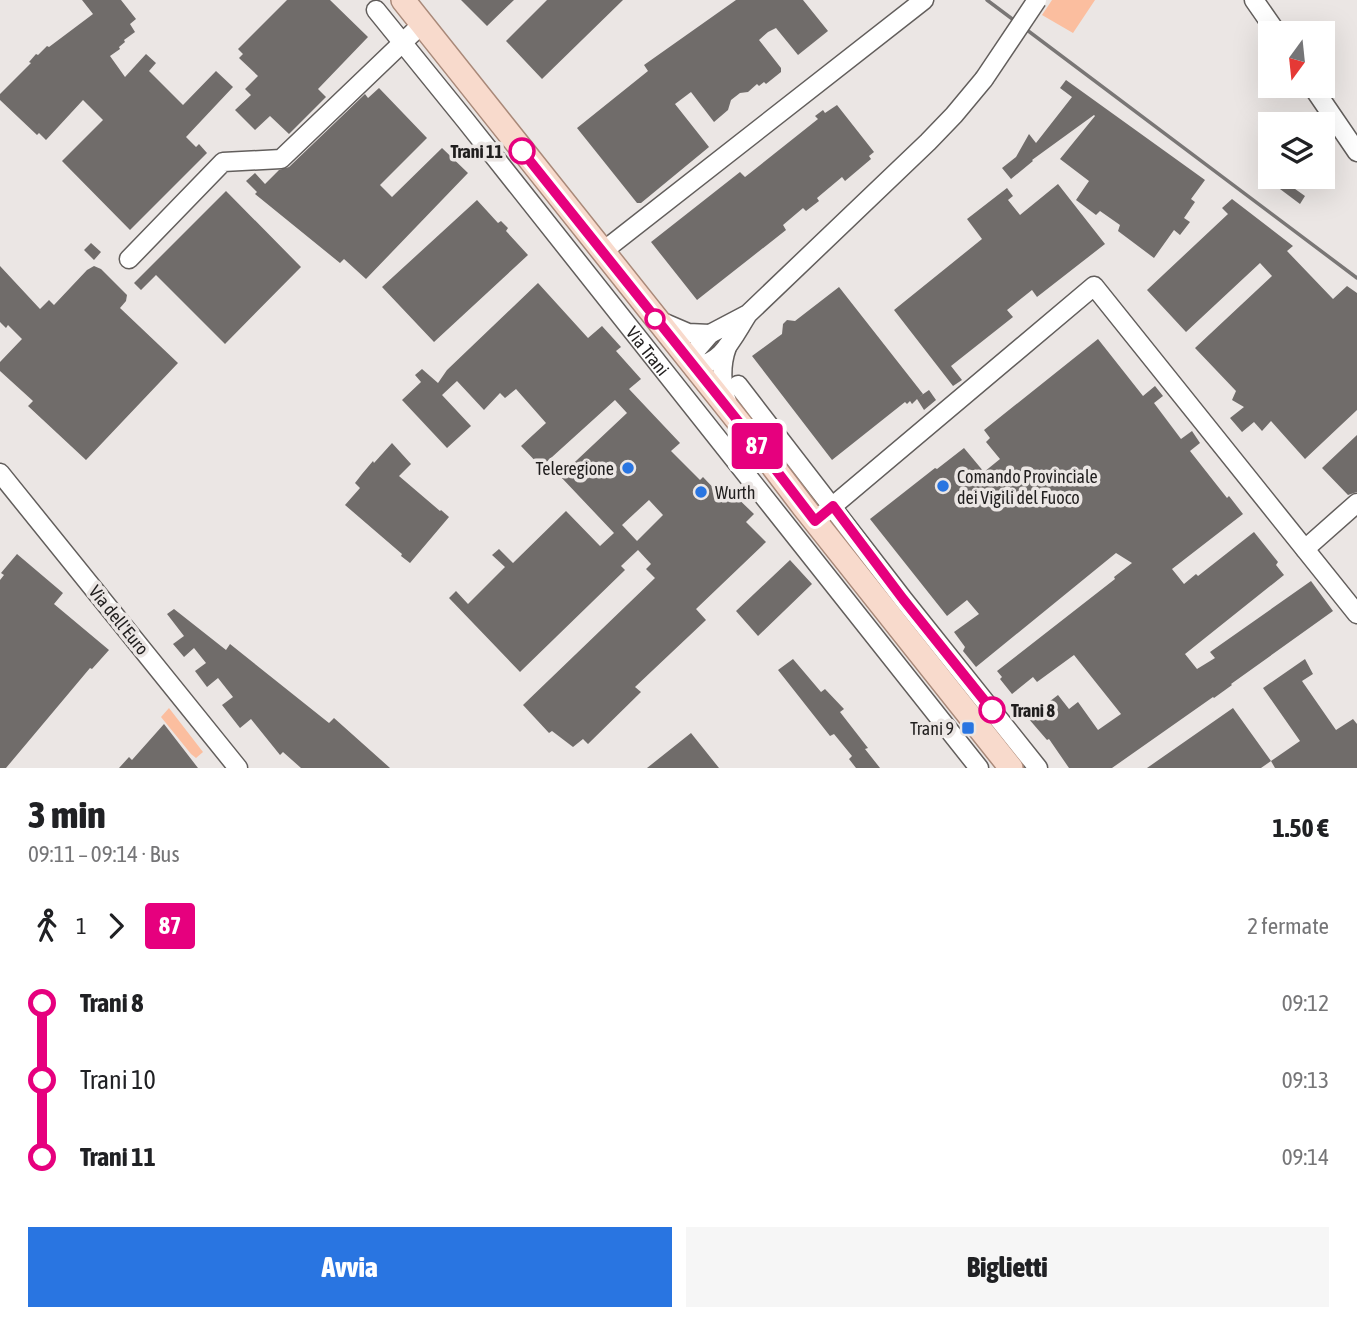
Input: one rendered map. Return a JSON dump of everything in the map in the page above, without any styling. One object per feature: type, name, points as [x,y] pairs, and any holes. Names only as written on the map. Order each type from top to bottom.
[{"type":"main road","name":"Via Trani","points":[[403,0],[750,436],[824,514],[936,673],[970,700],[1011,768]]},
{"type":"street","points":[[602,251],[924,0]]},
{"type":"street","points":[[748,314],[710,334],[696,349],[692,365],[703,365],[720,355],[748,314],[954,115],[984,79],[1037,0]]},
{"type":"street","points":[[1254,0],[1269,21]]},
{"type":"street","name":"Via Trani","points":[[376,10],[979,768]]},
{"type":"street","points":[[129,259],[223,162],[281,159],[422,24]]},
{"type":"street","points":[[1320,98],[1357,152]]},
{"type":"street","points":[[605,296],[623,278]]},
{"type":"street","points":[[824,514],[1094,286],[1357,614]]},
{"type":"street","points":[[654,318],[680,330],[710,334]]},
{"type":"street","points":[[729,342],[722,371],[730,411]]},
{"type":"street","name":"Via Trani","points":[[738,384],[824,514],[853,533],[903,599],[970,700],[1038,768]]},
{"type":"street","points":[[732,456],[750,436]]},
{"type":"street","name":"Via dell'Euro","points":[[0,473],[238,768]]},
{"type":"street","points":[[1305,549],[1357,503]]},
{"type":"street","points":[[918,691],[936,673]]},
{"type":"shaded area","points":[[1052,0],[1095,0],[1073,33],[1042,15]]},
{"type":"shaded area","points":[[169,708],[203,752],[196,758],[161,717]]},
{"type":"building","points":[[82,0],[121,0],[136,19],[130,24],[135,32],[110,56],[125,77],[146,54],[156,63],[149,71],[183,105],[216,71],[233,87],[186,137],[196,147],[199,144],[207,153],[130,230],[62,161],[103,120],[83,100],[46,140],[39,133],[37,135],[0,100],[0,94],[31,63],[29,62],[36,54],[93,14]]},
{"type":"building","points":[[287,0],[330,0],[368,37],[318,89],[326,97],[289,134],[270,116],[255,130],[235,110],[251,95],[245,89],[258,76],[239,58],[243,54],[238,49]]},
{"type":"building","points":[[461,0],[514,0],[487,26]]},
{"type":"building","points":[[547,0],[623,0],[542,79],[506,41]]},
{"type":"building","points":[[736,0],[803,0],[828,31],[798,55],[776,28],[768,32],[759,40],[781,68],[781,72],[766,84],[757,84],[748,92],[740,93],[731,100],[728,110],[714,122],[691,92],[675,104],[709,147],[641,203],[637,203],[577,128],[648,71],[644,65]]},
{"type":"building","points":[[1066,80],[1205,180],[1191,199],[1195,202],[1184,218],[1190,222],[1180,235],[1174,230],[1154,258],[1118,231],[1120,225],[1100,211],[1096,215],[1076,200],[1089,181],[1060,159],[1094,115],[1032,160],[1011,179],[1002,168],[1016,157],[1029,134],[1036,143],[1072,97],[1060,88]]},
{"type":"building","points":[[379,88],[427,138],[380,185],[392,197],[442,148],[468,173],[366,279],[344,259],[340,263],[255,194],[257,192],[246,181],[255,173],[265,184],[279,170],[289,167],[365,94],[368,98]]},
{"type":"building","points":[[837,105],[874,152],[869,156],[871,159],[845,181],[842,177],[806,211],[803,208],[783,225],[786,230],[697,300],[651,242],[740,172],[745,177],[818,119],[815,116],[823,110],[825,113]]},
{"type":"building","points":[[1058,184],[1105,244],[1037,297],[1032,290],[1007,310],[1013,317],[951,366],[962,380],[953,386],[894,310],[982,239],[967,219],[1007,188],[1013,196],[1008,200],[1020,215]]},
{"type":"building","points":[[1280,189],[1295,189],[1305,196],[1300,204]]},
{"type":"building","points":[[226,191],[301,267],[225,344],[156,275],[141,290],[134,283]]},
{"type":"building","points":[[1232,199],[1293,246],[1287,251],[1333,299],[1347,286],[1357,293],[1357,410],[1305,459],[1271,421],[1262,431],[1254,422],[1242,432],[1230,418],[1244,407],[1232,400],[1236,391],[1195,348],[1272,276],[1260,263],[1186,332],[1147,290],[1228,214],[1222,208]]},
{"type":"building","points":[[477,200],[498,223],[501,221],[508,228],[506,231],[528,255],[434,342],[382,287]]},
{"type":"building","points":[[91,243],[101,252],[94,260],[84,250]]},
{"type":"building","points":[[0,266],[40,309],[49,300],[54,305],[87,270],[94,266],[101,269],[127,295],[120,308],[178,363],[86,460],[28,406],[33,401],[0,371],[0,362],[22,339],[8,325],[6,328],[0,322]]},
{"type":"building","points":[[538,283],[588,338],[602,326],[621,347],[616,351],[641,379],[629,389],[680,443],[671,451],[700,480],[703,477],[722,497],[729,490],[754,514],[746,522],[766,542],[696,609],[706,620],[635,687],[641,692],[588,744],[583,739],[573,747],[552,731],[549,733],[523,705],[655,578],[646,569],[651,564],[638,550],[621,566],[625,570],[520,672],[449,598],[456,591],[468,604],[505,567],[492,555],[499,549],[513,563],[566,511],[600,546],[614,533],[560,476],[627,413],[615,400],[541,467],[521,446],[546,423],[516,389],[505,398],[500,393],[484,410],[457,381],[442,395],[471,426],[447,448],[402,400],[421,382],[415,375],[422,369],[438,383],[447,370]],"holes":[[[649,500],[663,515],[637,541],[622,525]]]},
{"type":"building","points":[[839,287],[923,394],[919,397],[929,390],[936,400],[924,410],[917,399],[912,404],[910,401],[907,404],[905,402],[832,460],[752,356],[782,334],[783,324],[787,320],[795,321]]},
{"type":"building","points":[[1098,339],[1143,396],[1155,386],[1163,396],[1154,403],[1181,439],[1192,431],[1200,443],[1190,451],[1243,514],[1172,569],[1184,584],[1254,532],[1278,562],[1276,565],[1284,575],[1185,654],[1197,669],[1215,658],[1210,652],[1311,581],[1333,611],[1112,768],[1069,768],[1049,739],[1047,740],[1028,718],[1058,695],[1069,709],[1078,702],[1098,730],[1121,714],[1074,655],[1037,682],[1033,677],[1012,694],[997,671],[1132,563],[1116,553],[976,667],[963,651],[965,647],[954,632],[979,614],[967,600],[947,616],[870,519],[964,448],[984,472],[1000,459],[986,442],[990,438],[984,430]]},
{"type":"building","points":[[1357,435],[1357,492],[1348,495],[1322,468]]},
{"type":"building","points":[[392,443],[411,464],[399,476],[449,517],[410,563],[345,505],[360,488],[355,483]]},
{"type":"building","points":[[17,554],[63,593],[54,604],[109,650],[92,669],[90,668],[6,768],[0,768],[0,580],[4,575],[1,573]]},
{"type":"building","points":[[790,560],[812,584],[758,636],[736,611]]},
{"type":"building","points":[[174,609],[226,650],[230,644],[329,723],[334,718],[390,768],[301,768],[283,752],[280,755],[251,719],[240,728],[222,705],[233,697],[218,678],[207,687],[195,671],[206,663],[194,648],[184,657],[173,644],[184,636],[167,614]]},
{"type":"building","points":[[793,659],[821,692],[825,689],[844,709],[840,712],[880,768],[856,768],[849,759],[852,756],[834,734],[830,736],[778,670]]},
{"type":"building","points":[[1305,659],[1313,674],[1302,681],[1336,730],[1353,719],[1357,724],[1357,768],[1275,768],[1271,761],[1300,741],[1263,688]]},
{"type":"building","points":[[1233,708],[1271,761],[1261,768],[1147,768]]},
{"type":"building","points":[[164,724],[198,768],[119,768],[129,757],[132,760]]},
{"type":"building","points":[[691,733],[719,768],[647,768]]},
{"type":"railway","points":[[987,0],[1357,278]]},
{"type":"bus line","name":"87","points":[[522,151],[815,521],[833,506],[992,710]]},
{"type":"place","name":"Trani 11","points":[[522,151]]},
{"type":"place","name":"Teleregione","points":[[628,468]]},
{"type":"place","name":"Comando Provinciale dei Vigili del Fuoco","points":[[943,486]]},
{"type":"place","name":"Wurth","points":[[701,492]]},
{"type":"place","name":"Trani 8","points":[[992,710]]},
{"type":"place","name":"Trani 9","points":[[968,728]]}]
